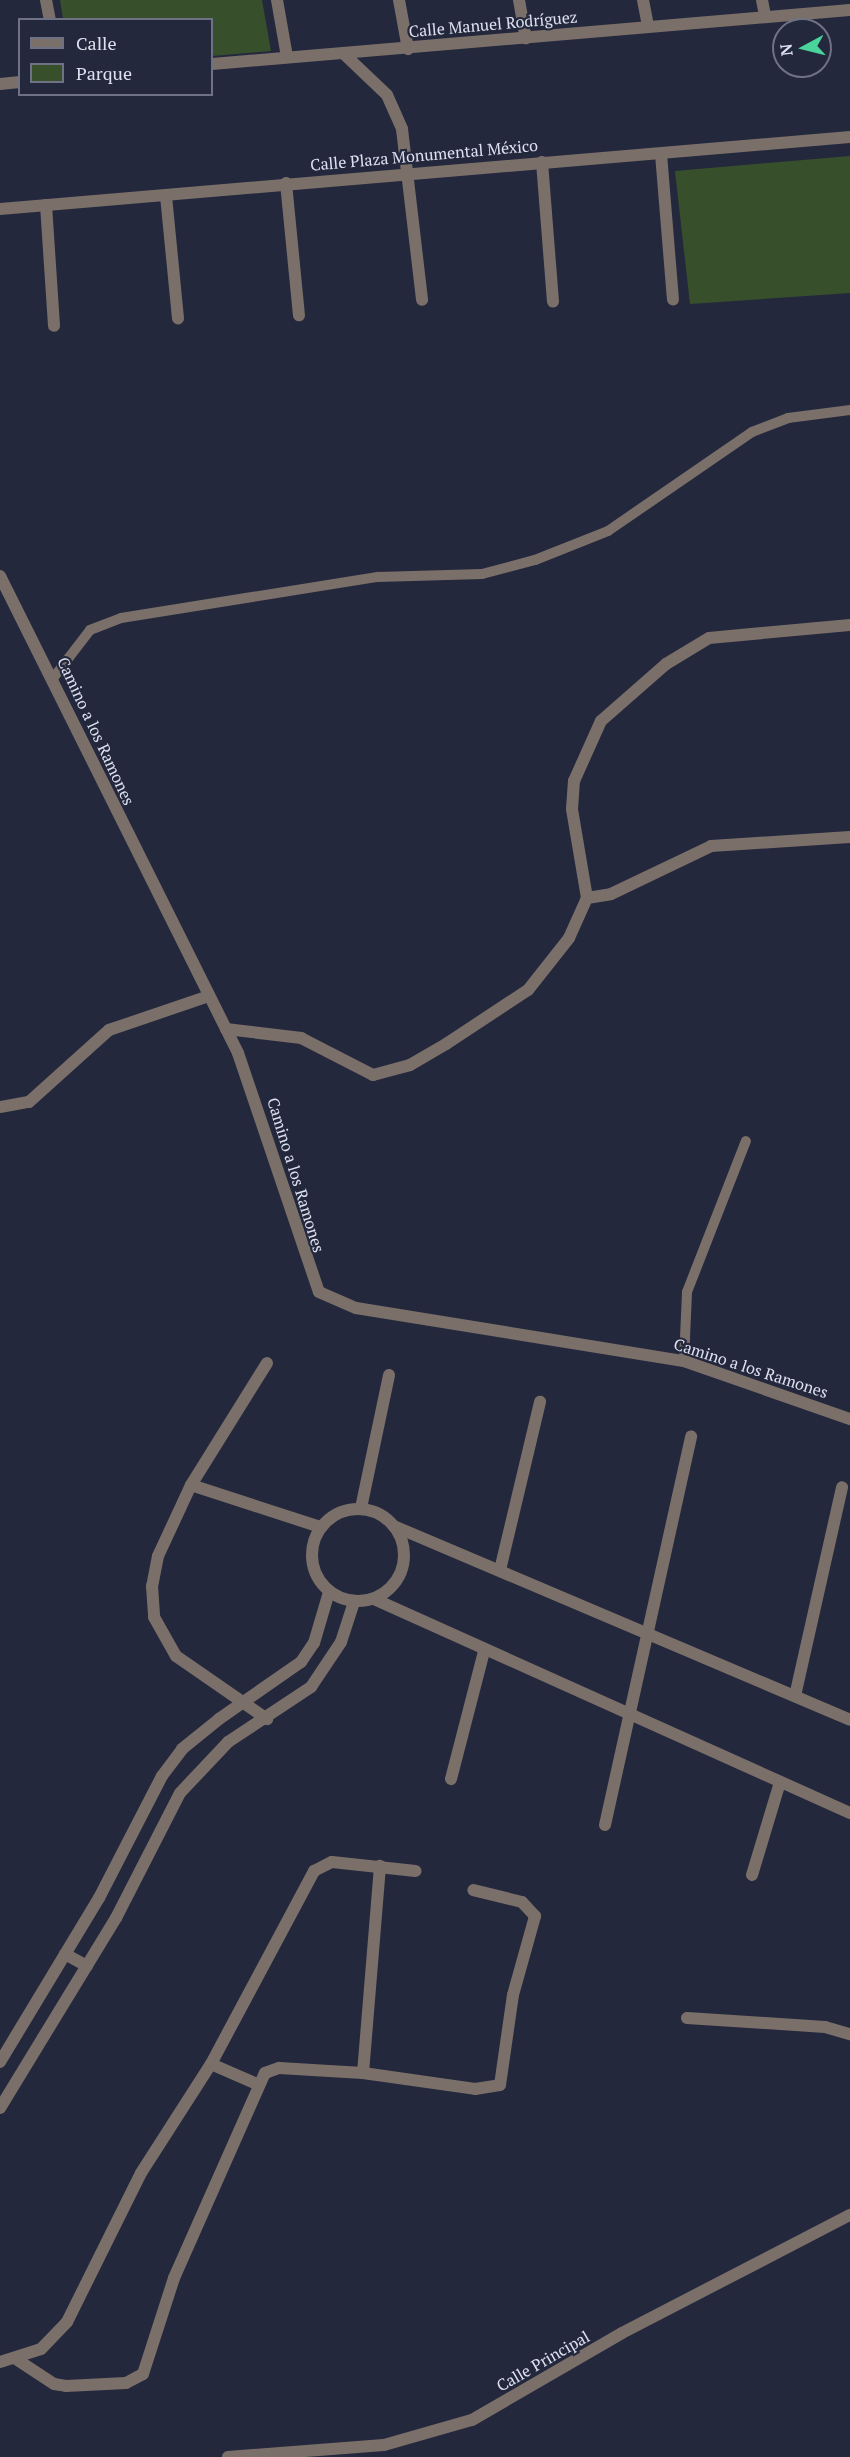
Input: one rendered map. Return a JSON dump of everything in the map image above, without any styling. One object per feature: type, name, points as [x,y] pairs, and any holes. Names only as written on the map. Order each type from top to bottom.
[{"type":"street","points":[[46,0],[50,18]]},
{"type":"street","points":[[277,0],[287,57]]},
{"type":"street","points":[[399,0],[408,49]]},
{"type":"street","points":[[519,0],[526,38]]},
{"type":"street","points":[[643,0],[648,26]]},
{"type":"street","points":[[762,0],[765,16]]},
{"type":"street","name":"Calle Manuel Rodríguez","points":[[213,64],[850,10]]},
{"type":"street","points":[[344,54],[396,108],[411,173],[422,300]]},
{"type":"street","points":[[0,84],[18,82]]},
{"type":"street","name":"Calle Plaza Monumental México","points":[[0,209],[850,137]]},
{"type":"street","points":[[661,154],[673,300]]},
{"type":"street","points":[[542,162],[553,302]]},
{"type":"street","points":[[286,183],[299,315]]},
{"type":"street","points":[[166,196],[178,318]]},
{"type":"street","points":[[46,205],[54,326]]},
{"type":"street","name":"Camino a los Ramones","points":[[0,576],[54,677],[206,997],[238,1053],[254,1093],[311,1280],[327,1298],[356,1308],[684,1361],[850,1419]]},
{"type":"street","points":[[226,1029],[283,1033],[363,1072],[392,1073],[455,1038],[544,976],[587,898],[573,790],[582,756],[602,721],[666,664],[709,638],[850,625]]},
{"type":"street","points":[[587,898],[611,894],[711,846],[850,837]]},
{"type":"street","points":[[0,1107],[29,1102],[109,1030],[206,997]]},
{"type":"street","points":[[267,1363],[191,1485],[158,1556],[154,1617],[176,1656],[267,1719]]},
{"type":"street","points":[[361,1508],[389,1375]]},
{"type":"street","points":[[500,1570],[540,1402]]},
{"type":"street","points":[[605,1825],[691,1436]]},
{"type":"street","points":[[191,1485],[320,1527]]},
{"type":"street","points":[[795,1696],[842,1487]]},
{"type":"street","points":[[396,1527],[404,1547],[402,1569],[392,1587],[374,1599],[354,1602],[329,1592],[312,1561],[320,1527],[332,1516],[361,1508],[380,1514],[396,1527],[850,1720]]},
{"type":"street","points":[[0,2062],[65,1953],[162,1776],[182,1749],[301,1662],[314,1643],[329,1592]]},
{"type":"street","points":[[374,1599],[484,1651],[631,1714],[850,1813]]},
{"type":"street","points":[[0,2108],[87,1966],[180,1793],[228,1742],[267,1719],[327,1669],[354,1602]]},
{"type":"street","points":[[451,1779],[484,1651]]},
{"type":"street","points":[[752,1875],[780,1782]]},
{"type":"street","points":[[0,2362],[16,2359],[41,2349],[67,2322],[146,2163],[211,2064],[314,1871],[332,1862],[416,1871]]},
{"type":"street","points":[[363,2073],[380,1866]]},
{"type":"street","points":[[16,2359],[54,2384],[66,2386],[126,2384],[143,2374],[174,2278],[257,2084],[265,2073],[279,2068],[363,2073],[475,2090],[490,2090],[504,2079],[513,1995],[535,1916],[522,1902],[473,1890]]},
{"type":"street","points":[[65,1953],[87,1966]]},
{"type":"street","points":[[687,2018],[850,2034]]},
{"type":"street","points":[[211,2064],[257,2084]]},
{"type":"street","name":"Calle Principal","points":[[228,2457],[384,2445],[461,2424],[850,2216]]},
{"type":"lane","points":[[54,677],[90,630],[121,618],[378,577],[482,574],[535,560],[608,531],[752,432],[788,418],[850,410]]},
{"type":"lane","points":[[684,1361],[687,1292],[746,1141]]},
{"type":"green space","points":[[60,0],[262,0],[271,51],[213,56],[213,18],[63,18]]},
{"type":"green space","points":[[850,156],[850,293],[690,304],[675,171]]}]
